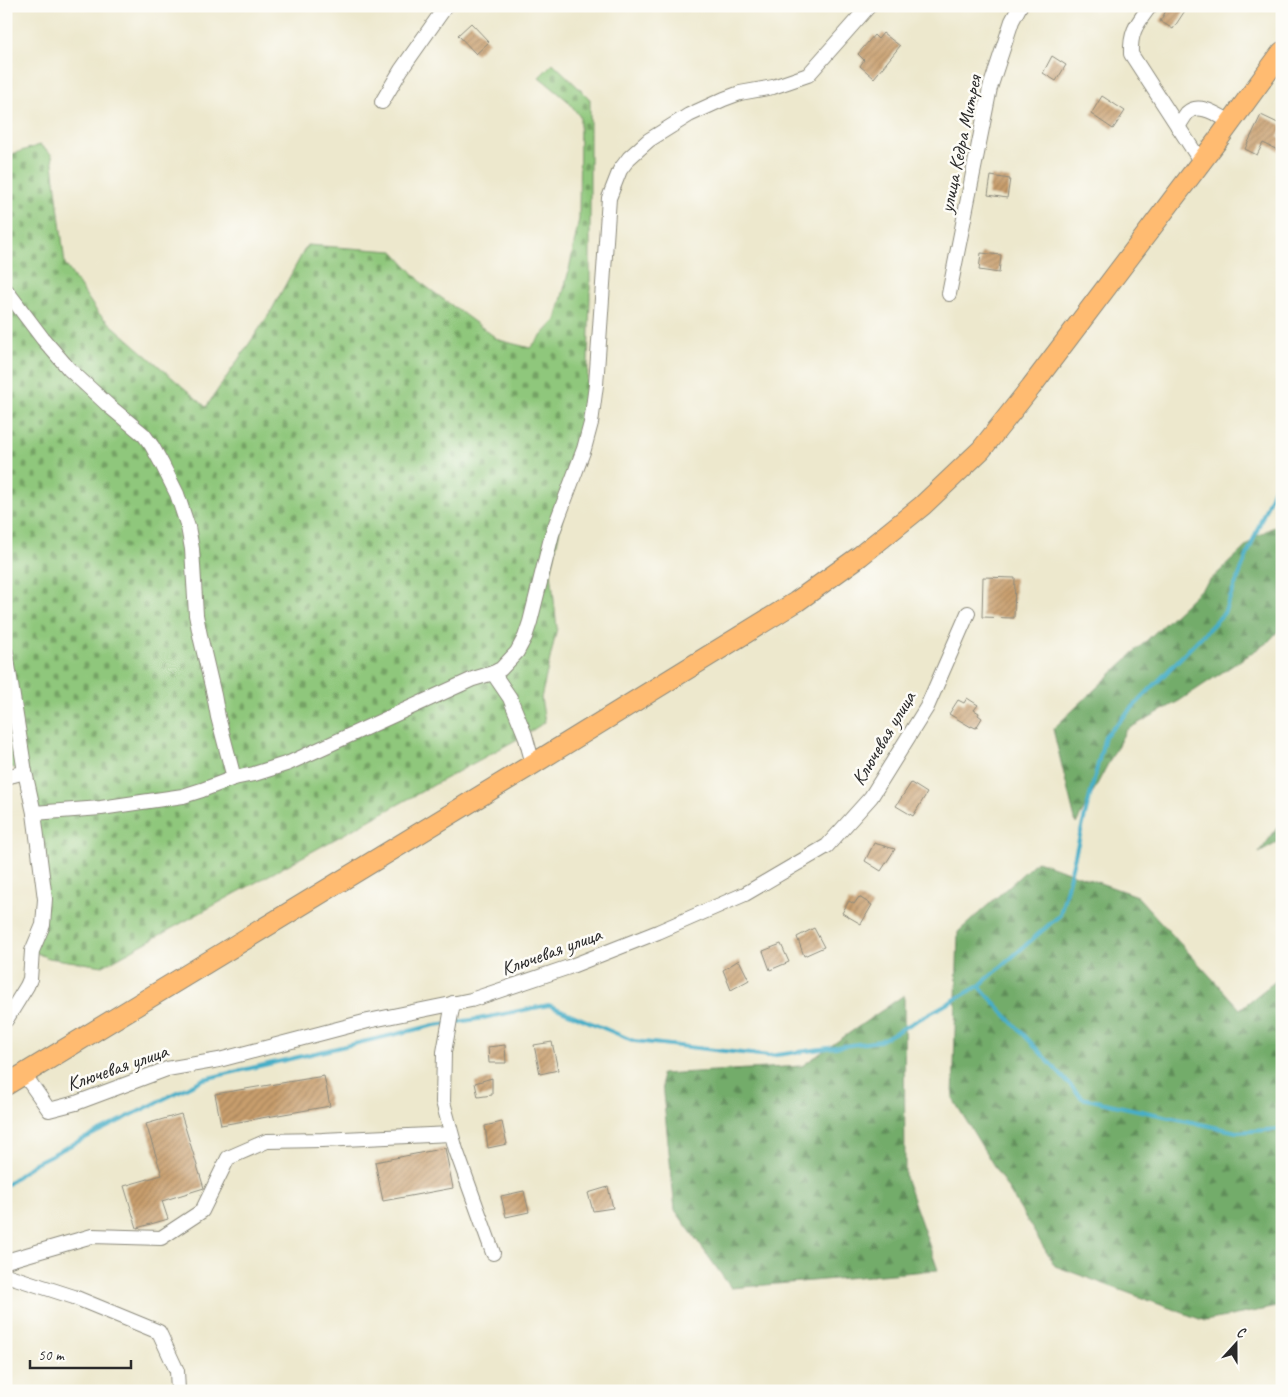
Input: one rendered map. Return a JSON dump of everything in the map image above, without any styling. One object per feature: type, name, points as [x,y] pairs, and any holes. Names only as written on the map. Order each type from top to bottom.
[{"type":"highway","points":[[6,1085],[796,602],[860,556],[922,506],[981,450],[1201,162],[1282,52]]},
{"type":"street","points":[[382,102],[401,70],[446,6]]},
{"type":"street","points":[[34,814],[101,808],[183,796],[234,778],[254,774],[289,762],[473,679],[493,673],[509,662],[525,637],[552,534],[584,449],[591,423],[596,385],[609,198],[620,170],[629,158],[649,140],[689,115],[724,98],[773,87],[808,75],[868,6]]},
{"type":"street","name":"улица Кедра Митрея","points":[[949,294],[990,88],[1012,21],[1020,6]]},
{"type":"street","points":[[1150,6],[1136,25],[1130,39],[1131,54],[1201,162]]},
{"type":"street","points":[[1178,127],[1188,113],[1194,109],[1203,109],[1231,122]]},
{"type":"street","points":[[6,290],[69,369],[144,435],[152,446],[177,494],[188,527],[192,549],[196,616],[218,717],[234,778]]},
{"type":"street","name":"Ключевая улица","points":[[24,1074],[49,1110],[76,1103],[167,1069],[219,1060],[368,1021],[471,1000],[569,967],[658,932],[745,894],[827,846],[872,798],[927,707],[968,613]]},
{"type":"street","points":[[6,653],[25,772],[34,814],[44,898],[43,925],[32,951],[30,979],[6,1020]]},
{"type":"street","points":[[493,673],[510,698],[525,736],[533,764]]},
{"type":"street","points":[[6,777],[25,772]]},
{"type":"street","points":[[453,1003],[444,1052],[443,1102],[456,1150],[494,1253]]},
{"type":"street","points":[[6,1262],[92,1236],[161,1238],[202,1211],[228,1158],[267,1141],[451,1134]]},
{"type":"street","points":[[6,1275],[74,1297],[159,1332],[177,1372],[178,1391]]},
{"type":"green space","points":[[553,63],[590,99],[590,298],[587,395],[551,572],[557,628],[541,698],[545,722],[525,735],[103,966],[48,958],[32,951],[43,925],[25,772],[6,765],[6,156],[40,145],[52,155],[65,264],[98,313],[206,407],[270,313],[307,245],[393,251],[424,285],[499,340],[530,348],[556,320],[569,270],[579,219],[580,117],[568,101],[539,77]]},
{"type":"green space","points":[[1282,522],[1282,627],[1268,642],[1179,701],[1126,730],[1076,824],[1053,729],[1257,536]]},
{"type":"green space","points":[[1282,821],[1282,840],[1259,853]]},
{"type":"green space","points":[[1037,861],[1137,896],[1240,1009],[1282,976],[1282,1306],[1205,1321],[1055,1266],[953,1099],[958,932]]},
{"type":"green space","points":[[904,995],[905,1177],[938,1270],[731,1288],[675,1210],[661,1074],[802,1066]]},
{"type":"building","points":[[1169,6],[1188,6],[1173,29],[1160,21]]},
{"type":"building","points":[[471,23],[489,42],[476,54],[458,35]]},
{"type":"building","points":[[883,33],[900,46],[874,78],[860,66],[864,60],[858,54],[874,35],[878,39]]},
{"type":"building","points":[[1052,56],[1066,65],[1056,81],[1043,73]]},
{"type":"building","points":[[1102,96],[1125,111],[1113,129],[1091,114]]},
{"type":"building","points":[[1261,115],[1282,125],[1278,137],[1282,139],[1282,152],[1263,143],[1257,155],[1245,149]]},
{"type":"building","points":[[991,176],[1010,179],[1007,198],[988,195]]},
{"type":"building","points":[[981,253],[1001,255],[999,273],[979,270]]},
{"type":"building","points":[[983,577],[1015,578],[1014,618],[982,617]]},
{"type":"building","points":[[967,698],[978,705],[974,710],[982,718],[976,728],[949,714],[958,700],[964,703]]},
{"type":"building","points":[[911,783],[927,793],[913,816],[896,806]]},
{"type":"building","points":[[874,843],[895,849],[881,871],[865,861]]},
{"type":"building","points":[[859,897],[872,905],[861,924],[842,913],[849,901],[854,904]]},
{"type":"building","points":[[814,928],[824,947],[804,956],[797,937]]},
{"type":"building","points":[[781,944],[789,962],[770,970],[763,951]]},
{"type":"building","points":[[739,960],[749,980],[731,990],[723,970]]},
{"type":"building","points":[[552,1042],[558,1070],[540,1074],[534,1045]]},
{"type":"building","points":[[505,1045],[506,1063],[489,1063],[488,1047]]},
{"type":"building","points":[[324,1076],[330,1106],[221,1125],[215,1094]]},
{"type":"building","points":[[492,1078],[492,1095],[478,1097],[475,1083]]},
{"type":"building","points":[[181,1114],[204,1188],[162,1201],[168,1219],[137,1228],[124,1186],[162,1175],[146,1124]]},
{"type":"building","points":[[502,1122],[507,1144],[488,1148],[485,1126]]},
{"type":"building","points":[[445,1148],[453,1188],[383,1201],[375,1162]]},
{"type":"building","points":[[608,1187],[613,1208],[593,1211],[588,1193]]},
{"type":"building","points":[[524,1191],[529,1212],[506,1217],[501,1196]]},
{"type":"waterway","points":[[6,1185],[35,1163],[204,1079],[435,1025],[478,1019],[549,1005],[634,1041],[769,1056],[880,1041],[979,986],[1060,915],[1105,736],[1224,613],[1282,468]]},
{"type":"waterway","points":[[979,986],[1082,1098],[1237,1132],[1282,1129]]}]
